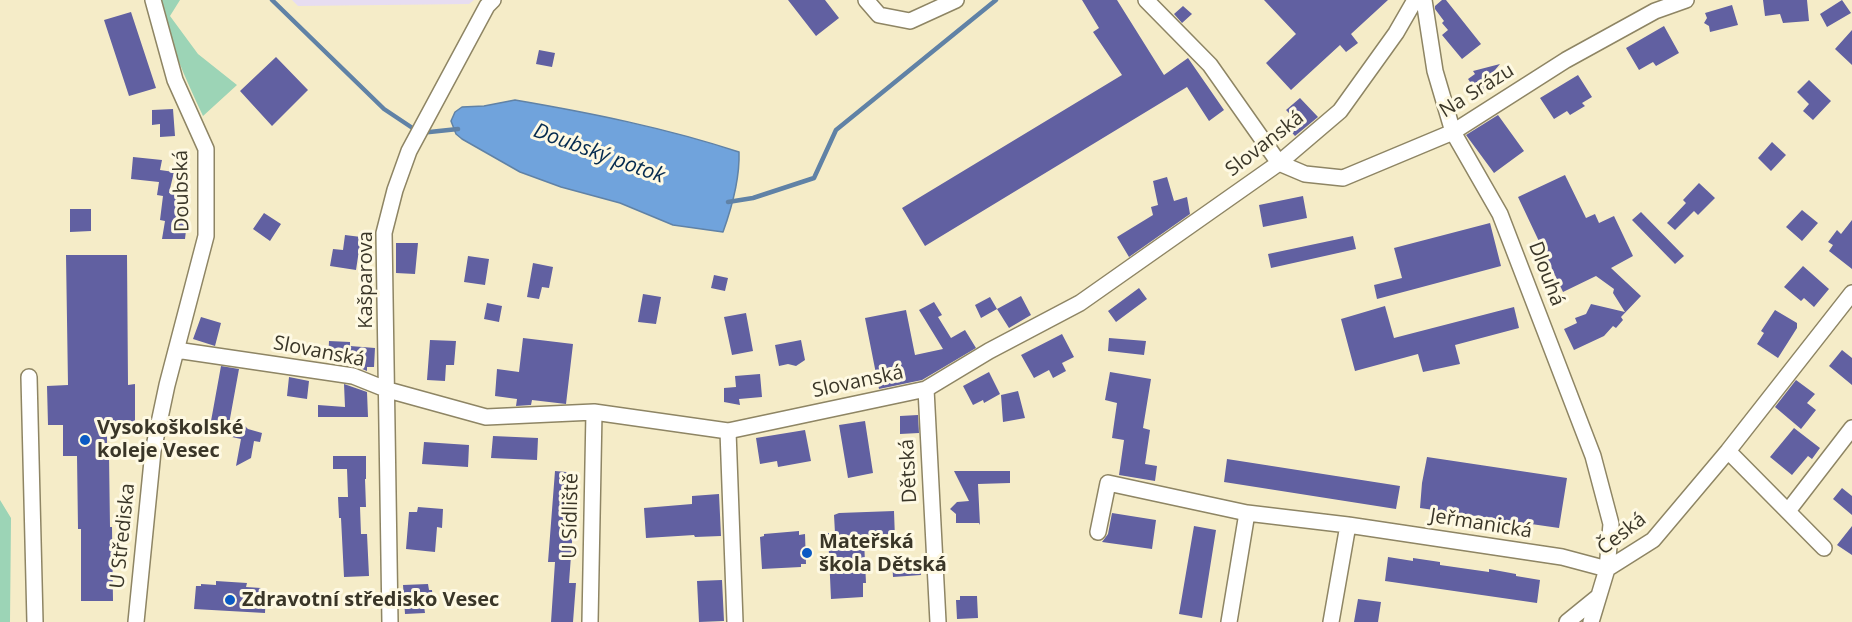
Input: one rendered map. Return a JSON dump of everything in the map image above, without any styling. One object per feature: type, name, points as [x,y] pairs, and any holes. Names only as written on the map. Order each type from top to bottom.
[{"type":"street","name":"Doubská","points":[[153,0],[175,80],[206,149],[206,236],[176,350]]},
{"type":"street","name":"Kašparova","points":[[390,622],[384,233],[395,189],[409,151],[487,6],[493,0]]},
{"type":"street","points":[[866,0],[879,15],[910,21],[956,0]]},
{"type":"street","points":[[1146,0],[1210,65],[1279,163]]},
{"type":"street","name":"Slovanská","points":[[176,350],[353,376],[388,390],[486,417],[594,412],[728,431],[926,389],[989,351],[1080,303],[1279,163],[1340,111],[1396,33],[1415,0]]},
{"type":"street","name":"Dlouhá","points":[[1424,0],[1435,71],[1454,132],[1500,214],[1593,456],[1611,524],[1607,569]]},
{"type":"street","name":"Na Srázu","points":[[1279,163],[1305,174],[1343,178],[1454,132],[1566,60],[1654,11],[1686,0]]},
{"type":"street","name":"Česká","points":[[1599,596],[1607,569],[1653,540],[1728,450],[1852,293]]},
{"type":"street","name":"U Střediska","points":[[136,622],[153,450],[176,350]]},
{"type":"street","points":[[28,378],[35,622]]},
{"type":"street","name":"Dětská","points":[[926,389],[938,622]]},
{"type":"street","name":"U Sídliště","points":[[590,622],[594,412]]},
{"type":"street","points":[[1788,511],[1852,428]]},
{"type":"street","points":[[728,431],[735,622]]},
{"type":"street","points":[[1728,450],[1824,548]]},
{"type":"street","name":"Jeřmanická","points":[[1098,532],[1108,483],[1247,513],[1348,525],[1562,557],[1607,569]]},
{"type":"street","points":[[1229,622],[1247,513]]},
{"type":"street","points":[[1331,622],[1348,525]]},
{"type":"street","points":[[1567,622],[1599,596]]},
{"type":"street","points":[[1591,622],[1599,596]]},
{"type":"shaded area","points":[[292,0],[474,0],[469,4],[298,6]]},
{"type":"green space","points":[[159,0],[180,0],[170,16],[198,54],[237,85],[203,116],[178,59]]},
{"type":"green space","points":[[0,500],[11,518],[10,622],[0,622]]},
{"type":"water","points":[[515,100],[628,122],[739,152],[735,193],[723,232],[673,225],[620,203],[561,187],[520,172],[456,134],[451,121],[455,112],[462,107],[484,106]]},
{"type":"building","points":[[788,0],[825,0],[839,18],[816,36]]},
{"type":"building","points":[[1082,0],[1117,0],[1164,75],[1188,58],[1224,110],[1209,121],[1187,87],[925,246],[902,208],[1122,75],[1093,32],[1099,28]]},
{"type":"building","points":[[1264,0],[1388,0],[1351,34],[1358,43],[1346,52],[1340,45],[1291,90],[1266,63],[1296,34]]},
{"type":"building","points":[[1442,0],[1446,0],[1481,44],[1462,59],[1442,35],[1448,30],[1442,23],[1444,21],[1435,6]]},
{"type":"building","points":[[1763,0],[1807,0],[1809,21],[1783,23],[1780,14],[1765,16]]},
{"type":"building","points":[[1842,0],[1851,13],[1827,27],[1820,14]]},
{"type":"building","points":[[1732,5],[1738,25],[1710,32],[1709,26],[1704,23],[1707,18],[1705,13]]},
{"type":"building","points":[[1183,6],[1192,14],[1182,23],[1174,14]]},
{"type":"building","points":[[131,12],[156,88],[129,96],[104,20]]},
{"type":"building","points":[[1664,26],[1679,53],[1656,66],[1653,62],[1639,70],[1626,48]]},
{"type":"building","points":[[1852,30],[1852,65],[1835,49]]},
{"type":"building","points":[[539,50],[555,53],[552,67],[536,64]]},
{"type":"building","points":[[276,57],[308,90],[272,126],[240,91]]},
{"type":"building","points":[[1500,64],[1490,76],[1495,84],[1479,95],[1468,79],[1475,74],[1473,71]]},
{"type":"building","points":[[1578,75],[1592,97],[1582,103],[1585,106],[1570,115],[1567,111],[1554,119],[1540,98]]},
{"type":"building","points":[[1809,80],[1831,101],[1813,120],[1803,111],[1809,104],[1797,92]]},
{"type":"building","points":[[1300,98],[1318,117],[1295,136],[1284,124],[1292,116],[1286,110]]},
{"type":"building","points":[[173,109],[175,136],[160,137],[160,124],[152,125],[152,110]]},
{"type":"building","points":[[1498,115],[1524,151],[1494,173],[1466,135]]},
{"type":"building","points":[[1772,142],[1786,155],[1771,171],[1758,158]]},
{"type":"building","points":[[133,157],[162,160],[160,170],[174,172],[169,193],[190,196],[185,239],[162,239],[165,221],[160,220],[163,196],[157,195],[159,182],[131,179]]},
{"type":"building","points":[[1565,175],[1586,218],[1595,214],[1599,223],[1614,216],[1633,256],[1611,268],[1641,296],[1621,317],[1623,320],[1616,328],[1613,326],[1604,336],[1574,350],[1564,329],[1577,323],[1575,318],[1586,314],[1591,304],[1625,312],[1613,293],[1614,289],[1596,276],[1563,292],[1518,197]]},
{"type":"building","points":[[1167,177],[1174,201],[1187,197],[1190,214],[1129,257],[1117,237],[1153,215],[1151,207],[1158,205],[1153,181]]},
{"type":"building","points":[[1699,183],[1715,198],[1698,215],[1694,211],[1675,230],[1667,223],[1686,203],[1683,200]]},
{"type":"building","points":[[1303,196],[1307,218],[1263,227],[1259,205]]},
{"type":"building","points":[[70,209],[91,209],[91,231],[70,232]]},
{"type":"building","points":[[1802,210],[1818,223],[1802,241],[1786,227]]},
{"type":"building","points":[[1641,212],[1684,256],[1675,264],[1632,220]]},
{"type":"building","points":[[264,213],[281,224],[270,241],[253,229]]},
{"type":"building","points":[[1852,220],[1852,269],[1829,251],[1833,245],[1828,242],[1837,230],[1841,234]]},
{"type":"building","points":[[1490,223],[1501,266],[1377,299],[1374,285],[1402,278],[1394,248]]},
{"type":"building","points":[[345,235],[361,237],[356,270],[330,266],[333,249],[343,250]]},
{"type":"building","points":[[1353,236],[1356,249],[1271,268],[1268,254]]},
{"type":"building","points":[[396,243],[418,243],[415,274],[396,273]]},
{"type":"building","name":"Vysokoškolské koleje Vesec","points":[[66,255],[127,255],[128,385],[135,384],[135,425],[107,425],[113,601],[81,601],[81,529],[78,529],[77,456],[63,456],[63,425],[48,425],[47,386],[68,385]]},
{"type":"building","points":[[468,256],[489,259],[485,285],[464,282]]},
{"type":"building","points":[[533,263],[553,267],[549,288],[542,287],[539,299],[527,297]]},
{"type":"building","points":[[1803,266],[1829,289],[1814,307],[1804,298],[1801,301],[1784,287]]},
{"type":"building","points":[[714,275],[728,278],[725,291],[711,288]]},
{"type":"building","points":[[1139,288],[1147,299],[1116,322],[1108,311]]},
{"type":"building","points":[[643,294],[661,297],[656,324],[638,322]]},
{"type":"building","points":[[1021,296],[1031,315],[1009,328],[997,309]]},
{"type":"building","points":[[990,297],[997,309],[981,318],[975,305]]},
{"type":"building","points":[[934,302],[942,315],[938,317],[951,338],[965,330],[976,348],[922,380],[879,389],[865,318],[906,310],[915,355],[943,349],[919,310]]},
{"type":"building","points":[[487,303],[502,306],[499,322],[484,319]]},
{"type":"building","points":[[1385,306],[1394,338],[1514,307],[1519,328],[1455,345],[1460,364],[1423,372],[1418,354],[1355,371],[1341,319]]},
{"type":"building","points":[[1775,310],[1797,323],[1797,328],[1778,358],[1757,344],[1764,333],[1761,331]]},
{"type":"building","points":[[746,313],[753,351],[732,355],[724,317]]},
{"type":"building","points":[[201,317],[221,323],[215,346],[193,339]]},
{"type":"building","points":[[1062,334],[1074,357],[1062,363],[1066,371],[1053,378],[1049,370],[1034,378],[1021,355]]},
{"type":"building","points":[[523,338],[573,344],[566,404],[532,400],[531,405],[516,406],[517,399],[495,396],[497,369],[519,372]]},
{"type":"building","points":[[1109,338],[1146,341],[1144,355],[1108,351]]},
{"type":"building","points":[[430,340],[456,341],[454,365],[446,365],[445,381],[427,380]]},
{"type":"building","points":[[801,340],[805,360],[796,366],[788,364],[779,366],[775,345]]},
{"type":"building","points":[[329,341],[350,342],[350,346],[375,348],[374,367],[367,367],[367,371],[355,366],[328,362]]},
{"type":"building","points":[[1842,350],[1852,358],[1852,385],[1829,366]]},
{"type":"building","points":[[221,366],[239,369],[229,424],[242,428],[243,424],[248,429],[262,433],[260,442],[254,441],[251,458],[236,466],[241,439],[209,432]]},
{"type":"building","points":[[989,372],[1000,394],[984,403],[983,400],[973,405],[963,386]]},
{"type":"building","points":[[1110,372],[1151,379],[1143,428],[1150,430],[1145,464],[1157,466],[1155,481],[1119,475],[1124,440],[1112,438],[1117,403],[1105,400]]},
{"type":"building","points":[[760,374],[762,397],[739,399],[740,405],[724,402],[724,388],[736,387],[735,376]]},
{"type":"building","points":[[289,377],[309,381],[307,399],[287,396]]},
{"type":"building","points":[[1796,380],[1815,394],[1807,403],[1816,410],[1801,429],[1775,407]]},
{"type":"building","points":[[344,384],[367,392],[368,417],[318,417],[318,405],[345,407]]},
{"type":"building","points":[[1018,391],[1025,418],[1003,422],[1001,395]]},
{"type":"building","points":[[918,415],[919,433],[900,434],[900,416]]},
{"type":"building","points":[[865,421],[873,473],[848,478],[839,425]]},
{"type":"building","points":[[1794,428],[1820,448],[1812,459],[1808,456],[1792,475],[1770,457]]},
{"type":"building","points":[[805,430],[811,461],[778,467],[777,461],[760,464],[756,438]]},
{"type":"building","points":[[493,436],[538,438],[537,460],[491,458]]},
{"type":"building","points":[[424,442],[469,445],[468,467],[422,464]]},
{"type":"building","points":[[333,456],[366,456],[366,507],[360,507],[361,534],[367,534],[369,576],[344,577],[338,497],[348,497],[347,469],[333,469]]},
{"type":"building","points":[[1427,457],[1567,478],[1559,528],[1420,508]]},
{"type":"building","points":[[1227,459],[1400,486],[1396,509],[1224,482]]},
{"type":"building","points":[[555,471],[577,473],[569,583],[576,583],[573,622],[551,622],[555,562],[548,562]]},
{"type":"building","points":[[954,471],[1010,471],[1010,483],[978,484],[980,525],[979,523],[956,523],[956,514],[950,509],[957,502],[969,501]]},
{"type":"building","points":[[1842,488],[1852,496],[1852,515],[1833,499]]},
{"type":"building","points":[[719,494],[721,536],[646,538],[644,508],[692,504],[692,496]]},
{"type":"building","points":[[418,507],[443,509],[442,528],[437,527],[435,552],[406,549],[409,512],[417,512]]},
{"type":"building","points":[[894,511],[895,539],[864,541],[866,583],[863,583],[863,597],[831,599],[828,533],[835,533],[834,515]]},
{"type":"building","points":[[1112,513],[1156,520],[1152,549],[1102,542],[1108,534]]},
{"type":"building","points":[[1194,526],[1216,530],[1202,618],[1179,614]]},
{"type":"building","points":[[1852,526],[1852,555],[1837,545]]},
{"type":"building","points":[[799,531],[799,535],[805,534],[806,564],[801,564],[801,567],[762,569],[760,537],[764,534]]},
{"type":"building","points":[[908,557],[908,562],[920,561],[921,575],[893,577],[892,558]]},
{"type":"building","points":[[1388,557],[1440,562],[1440,565],[1489,572],[1489,569],[1540,580],[1537,603],[1385,581]]},
{"type":"building","points":[[722,580],[724,621],[699,622],[697,581]]},
{"type":"building","name":"Zdravotní středisko Vesec","points":[[216,581],[247,583],[246,587],[266,590],[265,613],[194,609],[196,586],[216,585]]},
{"type":"building","points":[[428,584],[429,590],[432,590],[433,603],[424,606],[425,613],[405,614],[403,585]]},
{"type":"building","points":[[960,596],[977,596],[978,618],[957,619],[956,600],[960,600]]},
{"type":"building","points":[[1358,599],[1381,602],[1378,622],[1354,622]]},
{"type":"waterway","name":"Doubský potok","points":[[272,0],[384,109],[420,133],[458,129]]},
{"type":"waterway","name":"Doubský potok","points":[[728,202],[753,198],[814,178],[836,130],[996,0]]},
{"type":"place","name":"Vysokoškolské koleje Vesec","points":[[85,440]]},
{"type":"place","name":"Mateřská škola Dětská","points":[[807,553]]},
{"type":"place","name":"Zdravotní středisko Vesec","points":[[230,600]]}]
